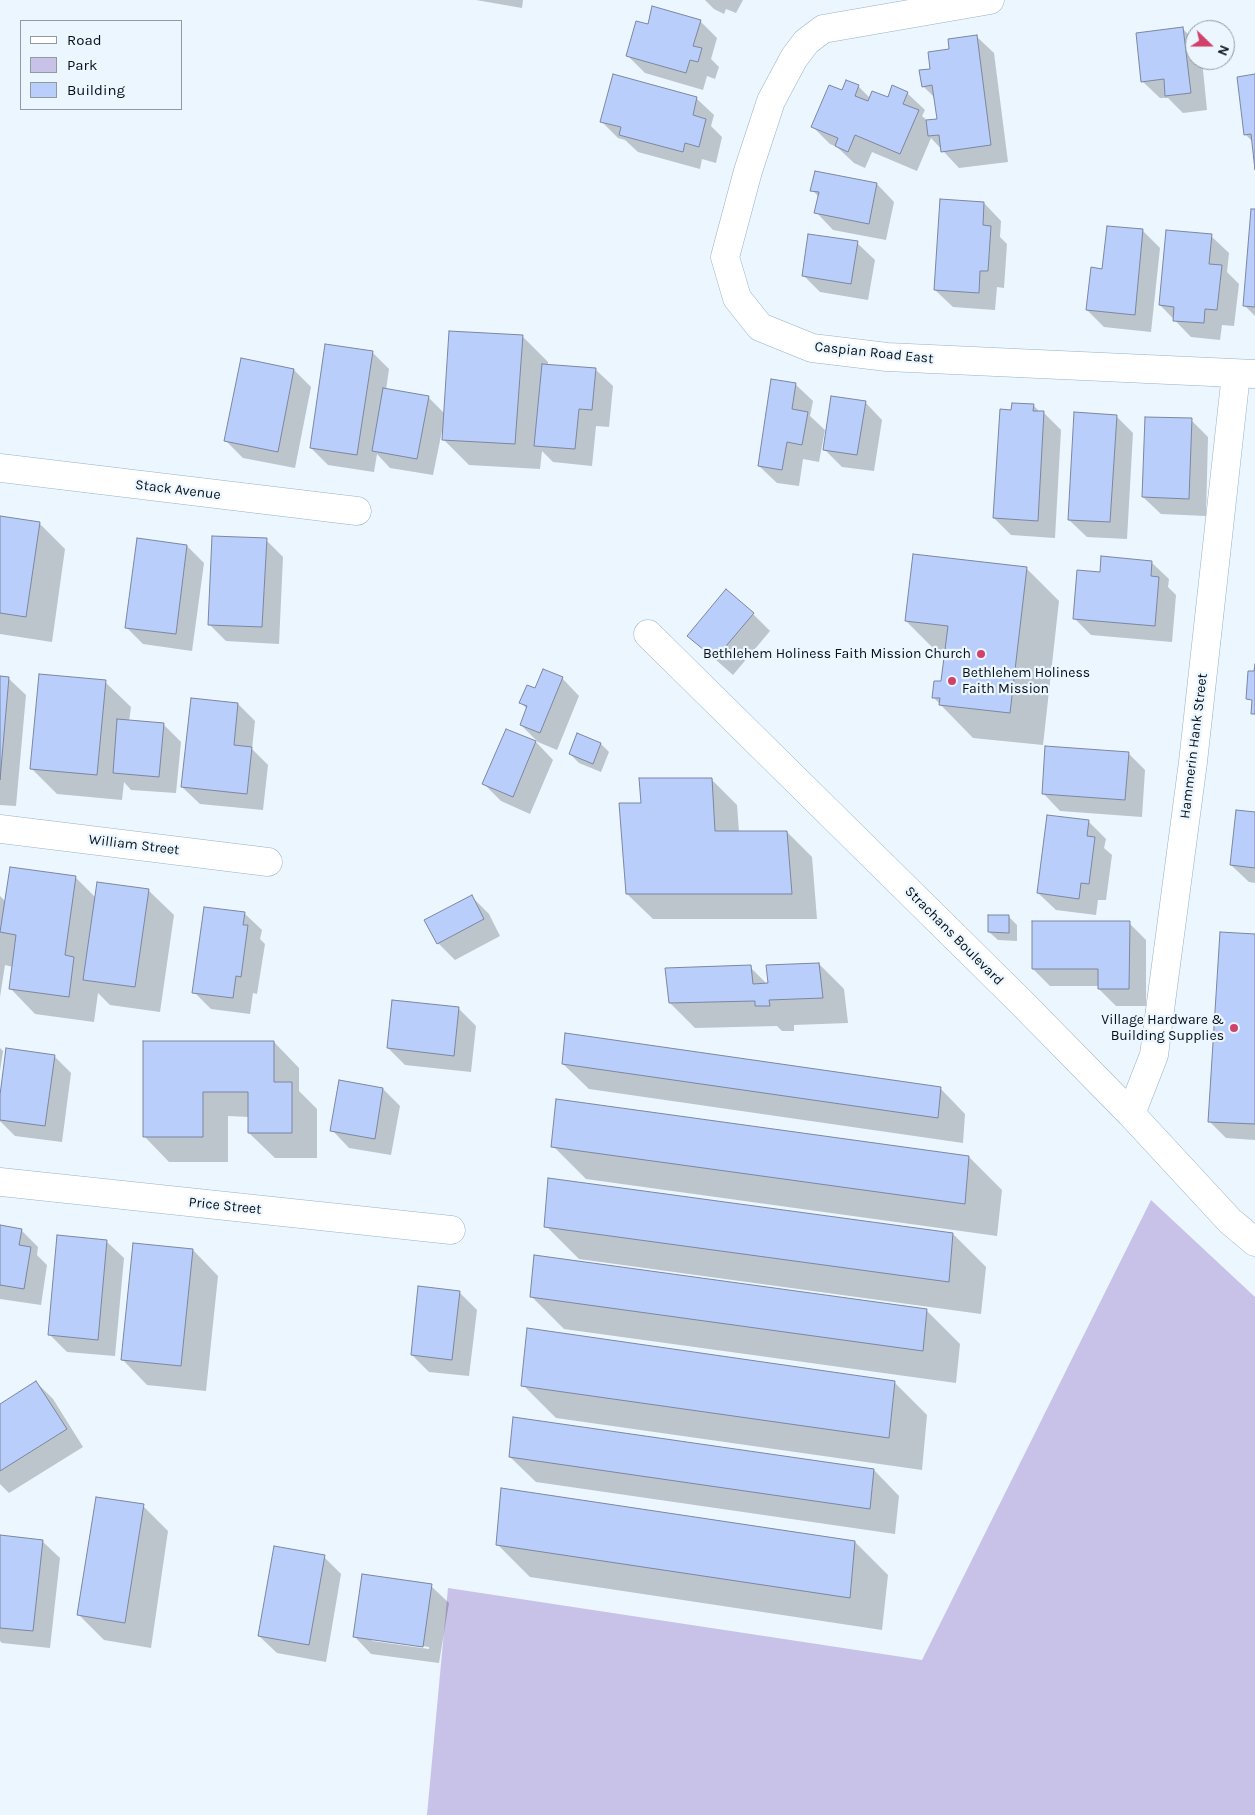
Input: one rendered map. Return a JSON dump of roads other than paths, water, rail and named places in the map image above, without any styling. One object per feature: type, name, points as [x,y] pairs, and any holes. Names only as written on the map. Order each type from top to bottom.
[{"type":"street","name":"Caspian Road East","points":[[990,0],[823,29],[806,42],[794,58],[770,102],[748,171],[725,257],[737,298],[760,327],[812,348],[887,357],[1245,374]]},
{"type":"street","name":"Hammerin Hank Street","points":[[1132,1114],[1154,1055],[1245,374]]},
{"type":"street","name":"Stack Avenue","points":[[0,468],[357,511]]},
{"type":"street","name":"Strachans Boulevard","points":[[648,634],[1013,994],[1132,1114],[1230,1221],[1255,1242]]},
{"type":"street","name":"William Street","points":[[0,829],[268,862]]},
{"type":"street","name":"Price Street","points":[[0,1182],[451,1230]]},
{"type":"place","name":"Bethlehem Holiness Faith Mission Church","points":[[981,654]]},
{"type":"place","name":"Bethlehem Holiness Faith Mission","points":[[952,681]]},
{"type":"place","name":"Village Hardware & Building Supplies","points":[[1234,1028]]}]
